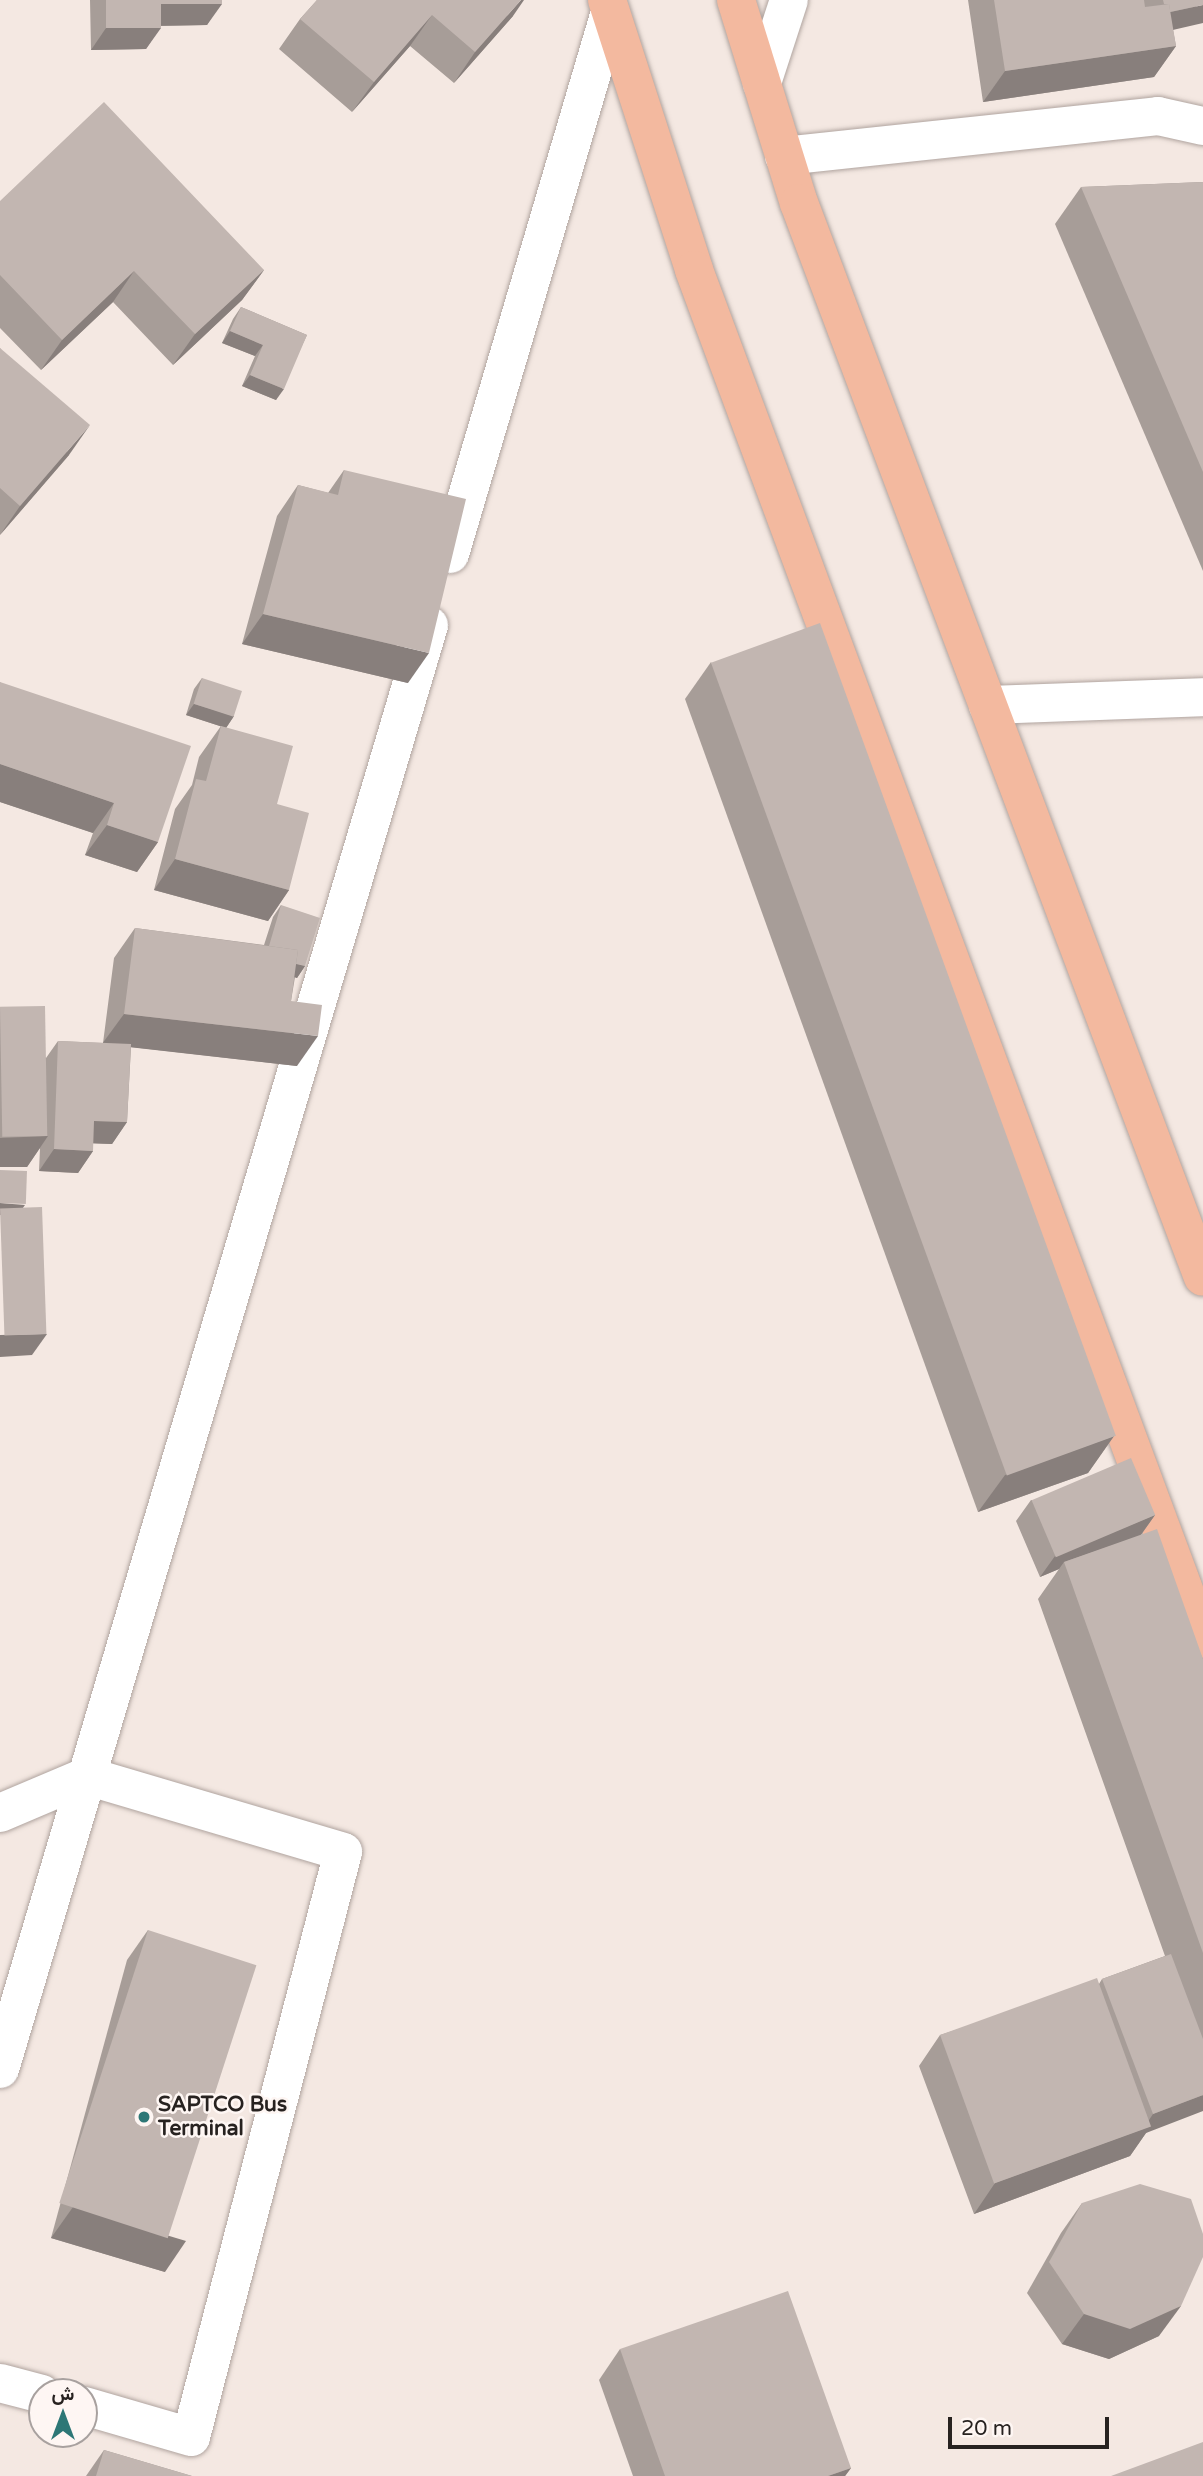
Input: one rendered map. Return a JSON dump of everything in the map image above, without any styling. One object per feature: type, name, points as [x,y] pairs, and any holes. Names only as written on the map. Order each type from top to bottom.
[{"type":"main road","points":[[736,0],[784,156],[1203,1277]]},
{"type":"main road","points":[[609,6],[694,270],[1203,1641]]},
{"type":"street","points":[[762,83],[789,0]]},
{"type":"street","points":[[0,2070],[609,6]]},
{"type":"street","points":[[784,156],[1158,116],[1203,125]]},
{"type":"street","points":[[988,705],[1203,697]]},
{"type":"street","points":[[0,1813],[87,1776],[343,1852],[191,2437],[98,2410]]},
{"type":"street","points":[[0,2383],[28,2391]]},
{"type":"building","points":[[106,0],[222,0],[222,4],[161,4],[161,28],[106,28]]},
{"type":"building","points":[[317,0],[521,0],[475,52],[432,15],[374,82],[300,19]]},
{"type":"building","points":[[994,0],[1144,0],[1145,7],[1169,4],[1176,46],[1005,71]]},
{"type":"building","points":[[1163,0],[1203,0],[1203,5],[1170,12],[1169,4],[1164,4]]},
{"type":"building","points":[[104,102],[264,270],[195,334],[134,271],[62,340],[0,275],[0,201]]},
{"type":"building","points":[[1203,182],[1203,472],[1081,187]]},
{"type":"building","points":[[241,307],[307,335],[284,389],[250,375],[263,345],[230,331]]},
{"type":"building","points":[[0,348],[90,425],[20,506],[0,488]]},
{"type":"building","points":[[344,470],[466,499],[429,653],[263,614],[298,485],[338,495]]},
{"type":"building","points":[[820,623],[1116,1436],[1007,1476],[711,663]]},
{"type":"building","points":[[202,678],[242,691],[234,717],[194,704]]},
{"type":"building","points":[[0,682],[191,746],[158,842],[107,825],[114,803],[0,764]]},
{"type":"building","points":[[221,726],[293,746],[277,804],[309,813],[289,890],[175,859],[196,779],[206,781]]},
{"type":"building","points":[[281,905],[320,918],[305,966],[296,964],[298,950],[269,946]]},
{"type":"building","points":[[135,928],[298,950],[291,1001],[322,1005],[318,1036],[124,1014]]},
{"type":"building","points":[[45,1006],[47,1136],[2,1137],[0,1007]]},
{"type":"building","points":[[58,1041],[131,1044],[127,1122],[94,1121],[93,1151],[54,1149]]},
{"type":"building","points":[[0,1170],[27,1171],[26,1204],[0,1203]]},
{"type":"building","points":[[42,1207],[46,1334],[4,1335],[0,1208]]},
{"type":"building","points":[[1131,1458],[1155,1515],[1056,1557],[1032,1500]]},
{"type":"building","points":[[1157,1529],[1203,1659],[1203,1953],[1064,1562]]},
{"type":"building","name":"SAPTCO Bus Terminal","points":[[148,1930],[256,1965],[168,2238],[59,2203]]},
{"type":"building","points":[[1171,1954],[1203,2039],[1203,2095],[1153,2114],[1102,1979]]},
{"type":"building","points":[[1097,1978],[1151,2126],[994,2184],[940,2035]]},
{"type":"building","points":[[1140,2184],[1191,2199],[1203,2234],[1203,2257],[1181,2306],[1130,2329],[1084,2314],[1049,2262],[1082,2203]]},
{"type":"building","points":[[788,2291],[851,2468],[828,2476],[665,2476],[620,2349]]},
{"type":"building","points":[[1203,2442],[1203,2476],[1111,2476]]},
{"type":"building","points":[[104,2450],[192,2476],[96,2476]]},
{"type":"place","name":"SAPTCO Bus Terminal","points":[[144,2117]]}]
